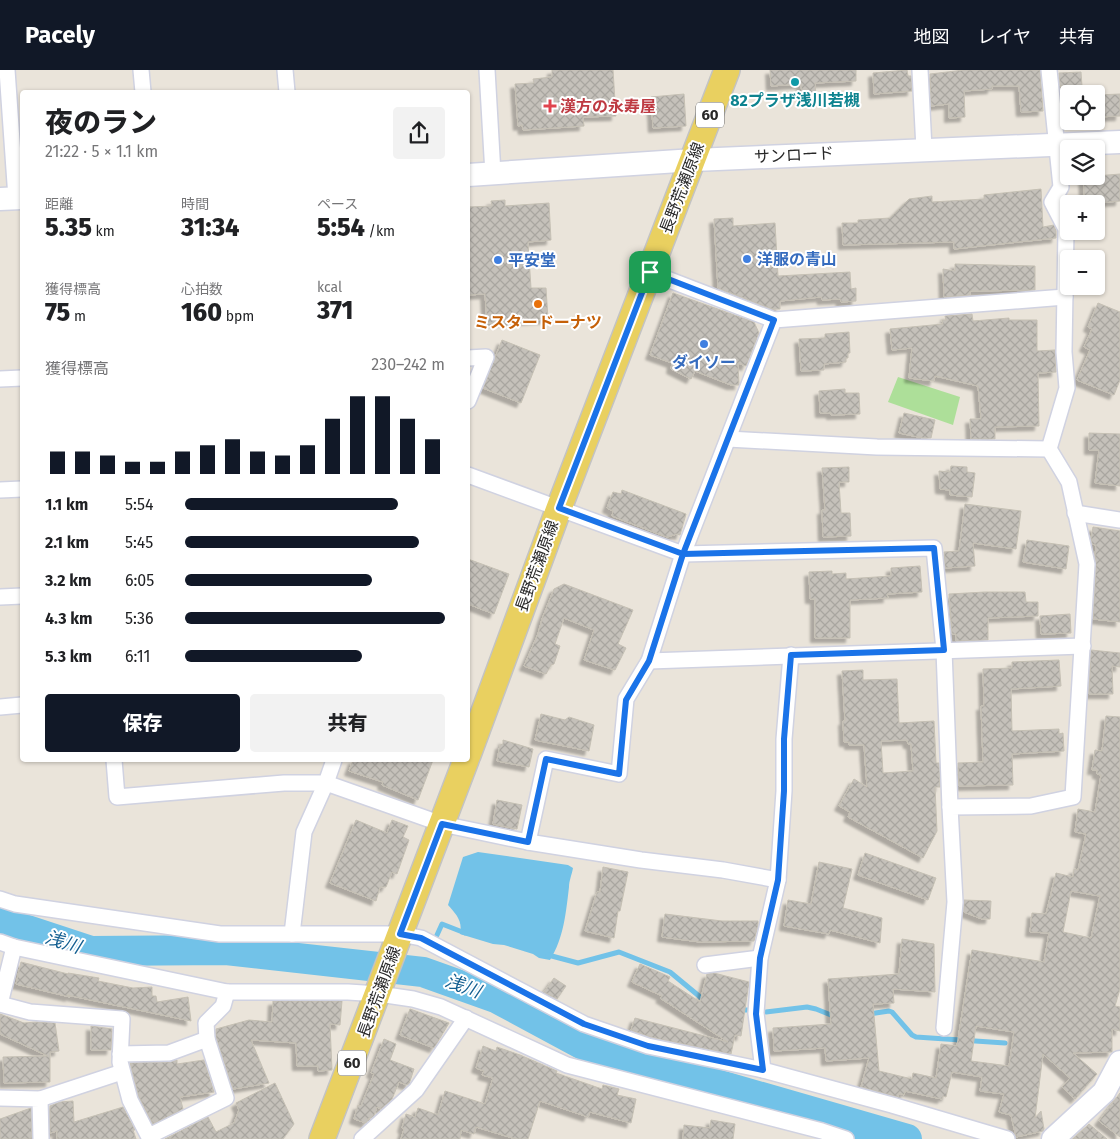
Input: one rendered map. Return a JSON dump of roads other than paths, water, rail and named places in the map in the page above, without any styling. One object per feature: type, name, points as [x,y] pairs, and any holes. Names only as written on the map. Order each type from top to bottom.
[{"type":"main road","name":"長野荒瀬原線","points":[[470,750],[559,508],[727,70]]},
{"type":"main road","name":"長野荒瀬原線","points":[[322,1139],[465,762]]},
{"type":"street","points":[[7,70],[13,198]]},
{"type":"street","points":[[141,70],[143,90]]},
{"type":"street","points":[[286,70],[287,90]]},
{"type":"street","points":[[487,70],[493,174]]},
{"type":"street","points":[[920,70],[924,149]]},
{"type":"street","points":[[950,807],[1031,806],[1074,797],[1087,564],[1069,482],[1049,449],[1067,388],[1064,352],[1066,229],[1052,202],[1061,187],[1049,70]]},
{"type":"street","name":"サンロード","points":[[470,175],[694,160],[1057,143],[1120,142]]},
{"type":"street","points":[[650,272],[774,320],[1065,297]]},
{"type":"street","points":[[528,842],[546,759],[619,774],[626,700],[649,661],[683,554],[774,320]]},
{"type":"street","points":[[470,358],[486,357],[470,397]]},
{"type":"street","points":[[0,379],[20,378]]},
{"type":"street","points":[[728,439],[876,447],[1049,449]]},
{"type":"street","points":[[470,476],[683,554],[934,548],[944,650],[955,902],[944,1028]]},
{"type":"street","points":[[0,490],[20,489]]},
{"type":"street","points":[[1075,513],[1120,520]]},
{"type":"street","points":[[0,597],[20,596]]},
{"type":"street","points":[[649,661],[1083,646]]},
{"type":"street","points":[[763,1070],[756,1014],[760,958],[778,880],[784,791],[784,739],[791,655]]},
{"type":"street","points":[[0,707],[20,705]]},
{"type":"street","points":[[114,762],[117,797],[284,783],[326,783],[442,824],[528,842],[641,860],[723,870],[778,880]]},
{"type":"street","points":[[292,934],[304,832],[333,762]]},
{"type":"street","points":[[0,898],[15,904],[220,934],[421,938],[584,1024],[648,1046],[763,1070],[892,1104],[1008,1139]]},
{"type":"street","points":[[227,992],[223,1006],[206,1024],[207,1039],[226,1098],[150,1138],[130,1100],[122,1072],[120,1062],[122,1019],[30,1012],[0,1004],[7,945],[227,992],[348,992],[380,990],[441,1007],[567,1065],[846,1139]]},
{"type":"street","points":[[705,966],[760,958]]},
{"type":"street","points":[[362,1139],[416,1090],[466,1018]]},
{"type":"street","points":[[120,1054],[169,1053],[207,1039]]},
{"type":"street","points":[[1052,1139],[1104,1092],[1120,1062]]},
{"type":"street","points":[[0,1098],[40,1099],[122,1072]]},
{"type":"street","points":[[40,1099],[41,1139]]},
{"type":"water","points":[[478,852],[568,865],[573,868],[561,934],[550,960],[539,958],[533,954],[504,945],[493,944],[460,934],[460,921],[448,905],[463,857]]},
{"type":"waterway","name":"浅川","points":[[0,921],[91,951],[226,950],[423,972],[496,998],[600,1054],[678,1073],[907,1139]]},
{"type":"waterway","points":[[437,935],[442,924],[465,933]]},
{"type":"waterway","points":[[548,955],[578,963],[619,952],[670,972],[705,1001]]},
{"type":"waterway","points":[[424,972],[426,964]]},
{"type":"waterway","points":[[766,1012],[807,1007],[836,1017]]},
{"type":"waterway","points":[[738,1010],[748,1010]]},
{"type":"waterway","points":[[869,1014],[892,1012],[912,1035],[916,1037],[1005,1043]]},
{"type":"place","name":"82プラザ浅川若槻","points":[[795,82]]},
{"type":"place","name":"漢方の永寿屋","points":[[550,106]]},
{"type":"place","name":"洋服の青山","points":[[747,259]]},
{"type":"place","name":"平安堂","points":[[498,260]]},
{"type":"place","name":"ミスタードーナツ","points":[[538,304]]},
{"type":"place","name":"ダイソー","points":[[704,344]]}]
